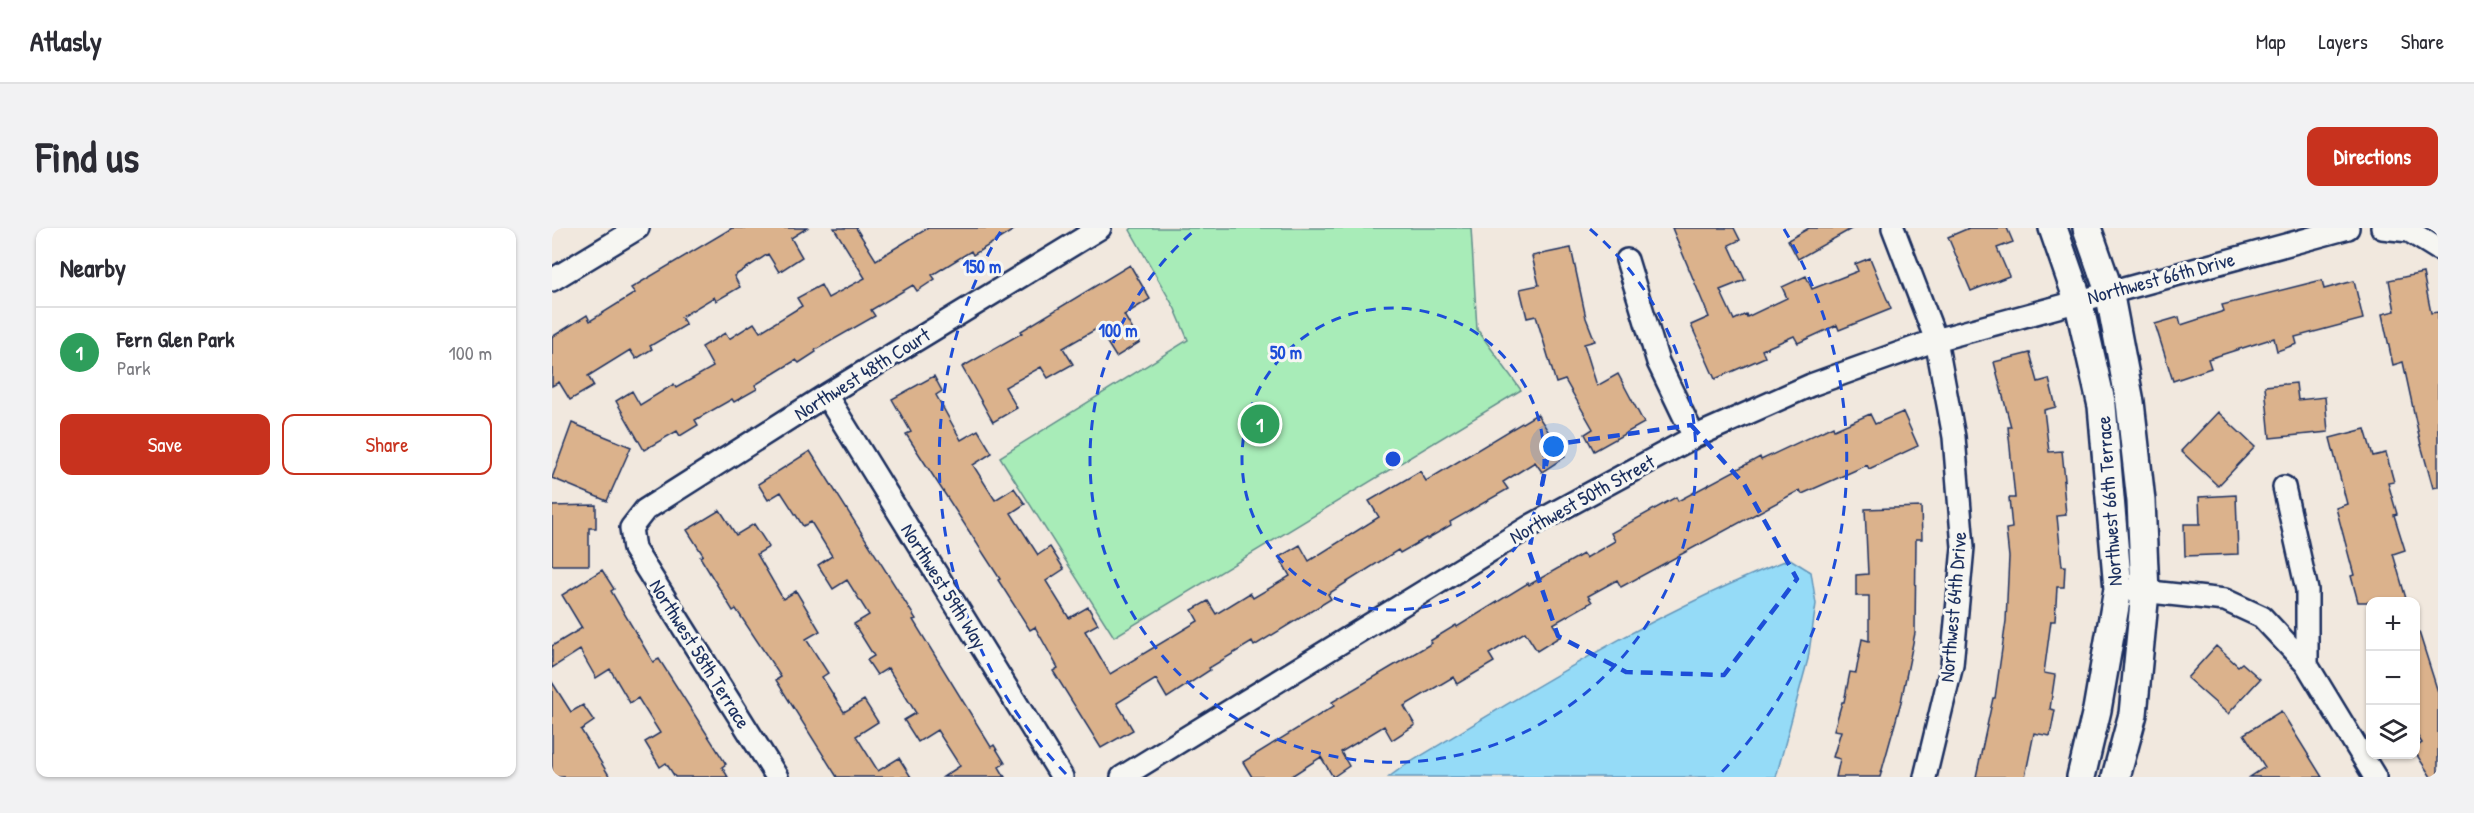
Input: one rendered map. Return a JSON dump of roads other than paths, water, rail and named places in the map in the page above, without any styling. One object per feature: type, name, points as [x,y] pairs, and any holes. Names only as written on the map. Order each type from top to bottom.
[{"type":"street","points":[[552,280],[638,228]]},
{"type":"street","name":"Northwest 48th Court","points":[[631,528],[645,510],[826,395],[1100,228]]},
{"type":"street","name":"Northwest 64th Drive","points":[[1893,228],[1936,340],[1954,437],[1963,547],[1952,665],[1925,777]]},
{"type":"street","name":"Northwest 66th Terrace","points":[[2053,228],[2078,300],[2102,406],[2118,589],[2097,710],[2081,777]]},
{"type":"street","name":"Northwest 66th Terrace","points":[[2087,228],[2109,291],[2130,402],[2141,501],[2145,592],[2133,714],[2116,777]]},
{"type":"street","name":"Northwest 66th Drive","points":[[2078,300],[2348,228]]},
{"type":"street","points":[[2382,228],[2409,231],[2438,249]]},
{"type":"street","points":[[1627,260],[1658,362],[1694,437]]},
{"type":"street","name":"Northwest 50th Street","points":[[1122,777],[1532,525],[1694,437],[1811,385],[1936,340],[2078,300]]},
{"type":"street","name":"Northwest 59th Way","points":[[826,395],[1062,777]]},
{"type":"street","points":[[2284,486],[2307,590],[2307,665]]},
{"type":"street","name":"Northwest 58th Terrace","points":[[631,528],[634,549],[777,777]]},
{"type":"street","points":[[2118,589],[2225,600],[2262,617],[2307,665],[2375,777]]},
{"type":"water","points":[[1790,559],[1811,572],[1816,604],[1808,659],[1776,777],[1389,777],[1593,654],[1690,603]]},
{"type":"place","name":"Fern Glen Park","points":[[1260,424]]}]
